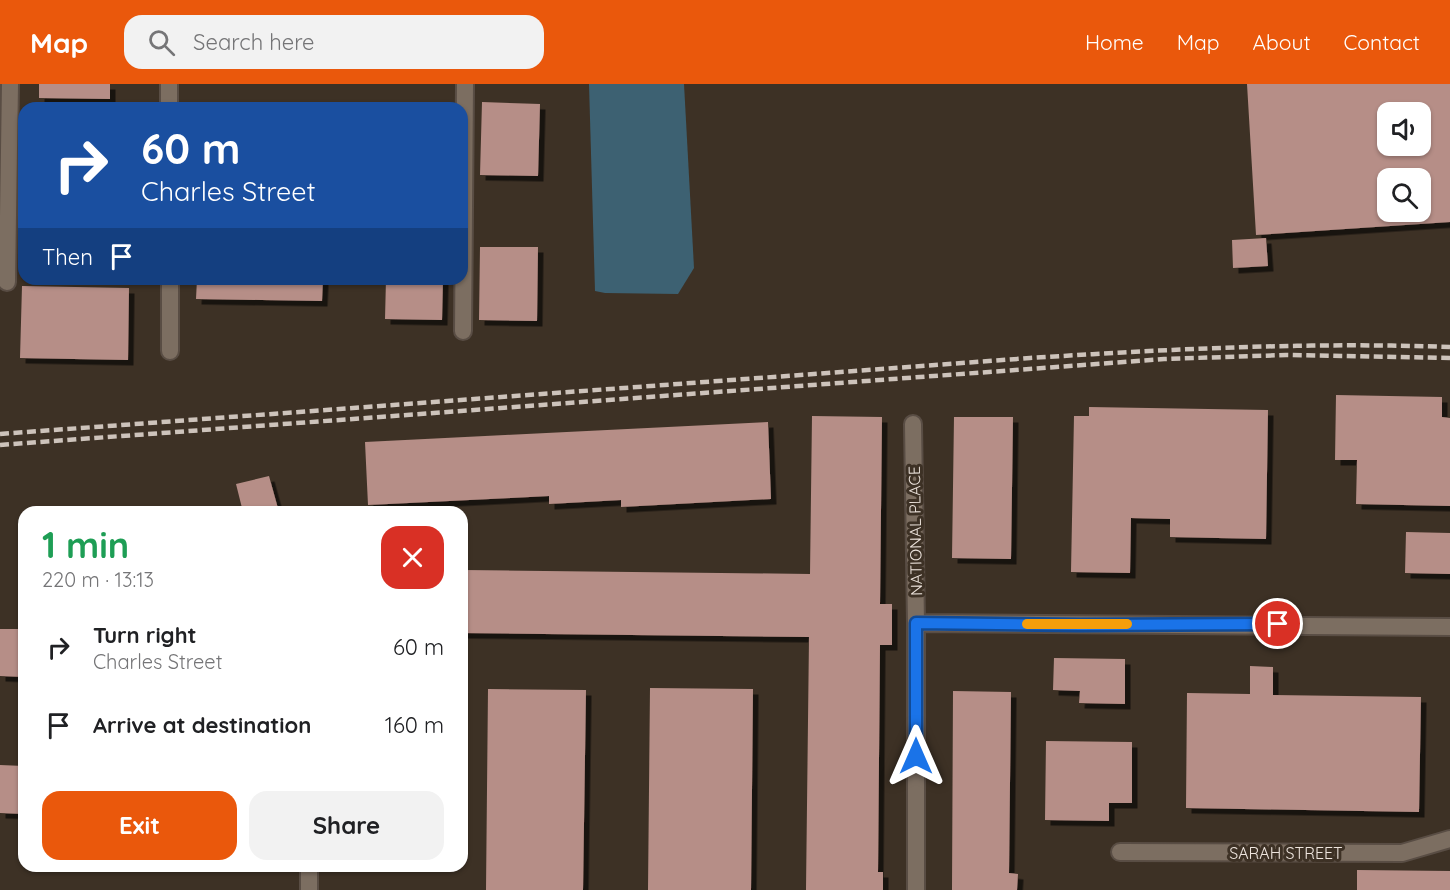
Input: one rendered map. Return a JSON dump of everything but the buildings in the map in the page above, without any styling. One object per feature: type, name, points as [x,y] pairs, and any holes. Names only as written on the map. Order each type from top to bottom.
[{"type":"street","points":[[7,282],[10,84]]},
{"type":"street","points":[[169,84],[169,102]]},
{"type":"street","points":[[465,84],[465,102]]},
{"type":"street","points":[[170,285],[170,351]]},
{"type":"street","points":[[463,285],[463,331]]},
{"type":"street","name":"NATIONAL PLACE","points":[[913,424],[916,890]]},
{"type":"street","points":[[916,623],[1450,627]]},
{"type":"street","name":"SARAH STREET","points":[[1120,852],[1402,853],[1450,839]]},
{"type":"street","points":[[309,872],[309,890]]},
{"type":"water","points":[[589,84],[684,84],[694,268],[678,294],[595,291]]},
{"type":"railway","points":[[0,434],[1030,358],[1292,346],[1450,347]]},
{"type":"railway","points":[[0,445],[1164,359],[1286,355],[1450,358]]},
{"type":"slow traffic","points":[[1027,624],[1127,624]]},
{"type":"route","points":[[916,756],[916,623],[1278,624]]}]
